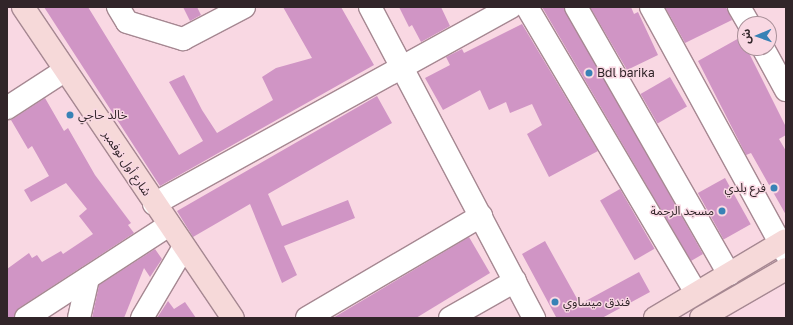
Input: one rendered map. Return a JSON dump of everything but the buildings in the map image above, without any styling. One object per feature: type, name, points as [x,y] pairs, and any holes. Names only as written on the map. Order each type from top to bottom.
[{"type":"main road","name":"شارع أول نوفمبر","points":[[22,7],[168,225],[233,318]]},
{"type":"main road","points":[[655,318],[729,274],[784,246]]},
{"type":"main road","points":[[701,318],[786,269]]},
{"type":"street","points":[[118,7],[127,22],[183,39],[244,7]]},
{"type":"street","points":[[370,7],[402,65],[534,318]]},
{"type":"street","points":[[154,204],[402,65],[511,7]]},
{"type":"street","points":[[527,7],[696,294]]},
{"type":"street","points":[[576,7],[729,274]]},
{"type":"street","points":[[651,7],[784,246]]},
{"type":"street","points":[[739,7],[744,16]]},
{"type":"street","points":[[767,56],[786,90]]},
{"type":"street","points":[[7,108],[64,70]]},
{"type":"street","points":[[307,318],[481,216]]},
{"type":"street","points":[[26,318],[168,225]]},
{"type":"street","points":[[142,318],[184,247]]},
{"type":"street","points":[[79,318],[88,278]]},
{"type":"street","points":[[450,318],[515,281]]},
{"type":"place","name":"Bdl barika","points":[[589,73]]},
{"type":"place","name":"خالد حاجي","points":[[70,115]]},
{"type":"place","name":"فرع بلدي","points":[[774,188]]},
{"type":"place","name":"مسجد الرحمة","points":[[722,211]]},
{"type":"place","name":"فندق ميساوي","points":[[555,302]]}]
